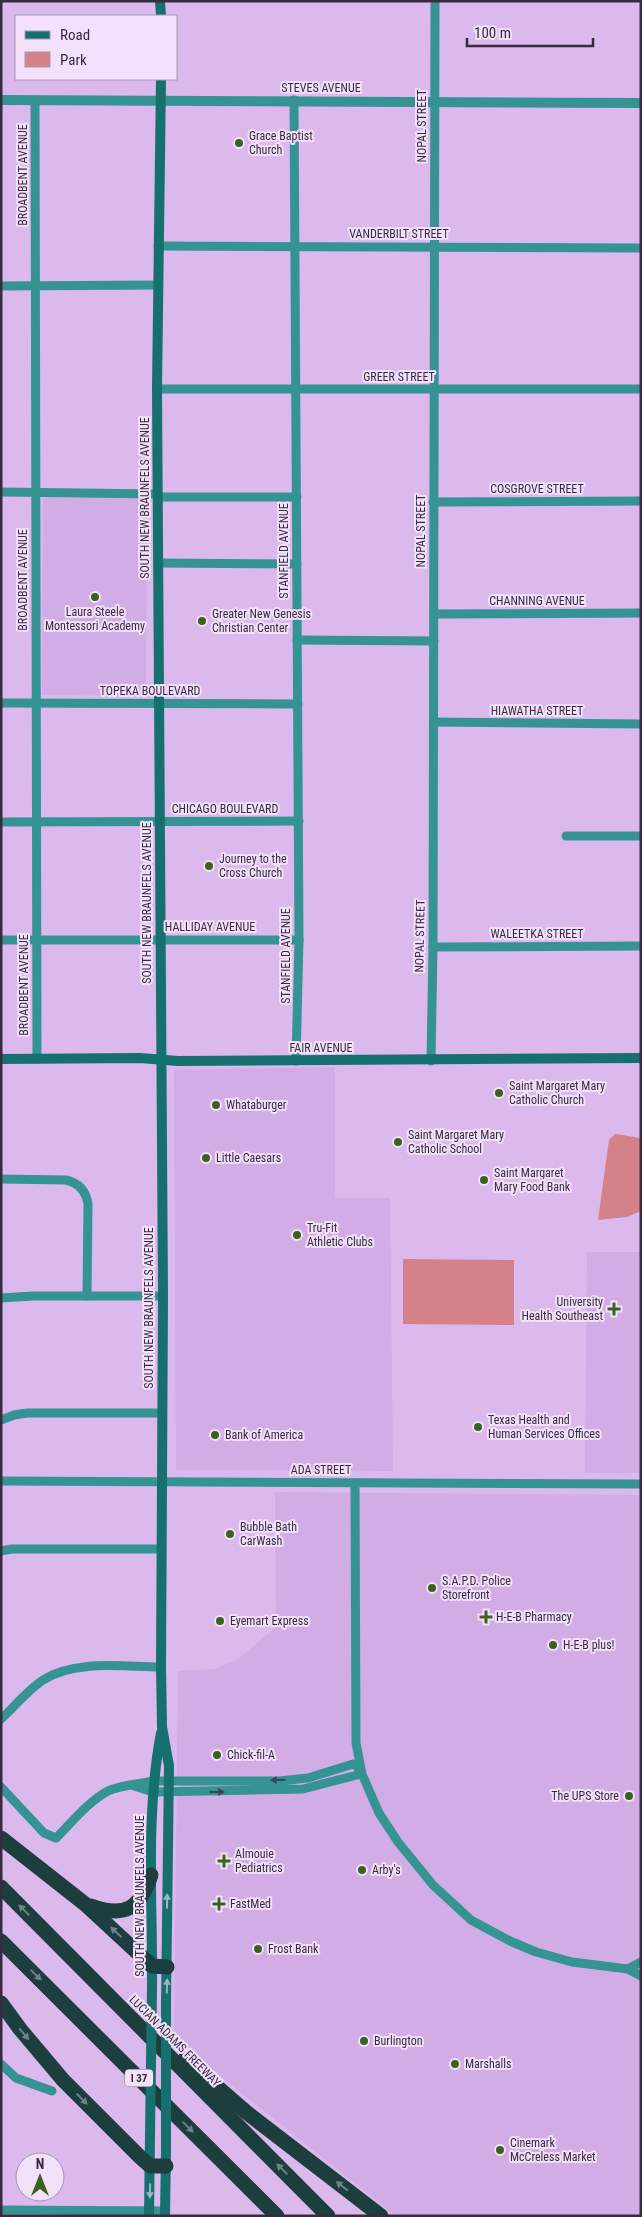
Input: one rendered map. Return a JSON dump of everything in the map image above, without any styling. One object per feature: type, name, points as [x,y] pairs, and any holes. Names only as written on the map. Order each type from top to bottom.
[{"type":"highway","points":[[1,1838],[160,1966]]},
{"type":"highway","points":[[85,1904],[108,1912],[120,1911],[138,1903],[145,1894],[151,1875]]},
{"type":"highway","name":"LUCIAN ADAMS FREEWAY","points":[[1,1887],[328,2216]]},
{"type":"highway","name":"I 37","points":[[1,1941],[278,2216]]},
{"type":"highway","points":[[95,1981],[246,2112],[381,2216]]},
{"type":"highway","points":[[1,2002],[20,2029],[64,2080],[150,2166],[166,2159]]},
{"type":"main road","points":[[160,1],[160,15]]},
{"type":"main road","name":"SOUTH NEW BRAUNFELS AVENUE","points":[[149,2213],[152,1989],[160,1966],[169,1766],[162,1727],[161,1667],[163,1296],[159,939],[157,389],[161,80]]},
{"type":"main road","name":"FAIR AVENUE","points":[[1,1059],[430,1061],[641,1058]]},
{"type":"main road","name":"SOUTH NEW BRAUNFELS AVENUE","points":[[162,1727],[154,1768],[151,1875],[160,1966],[166,2004],[165,2213]]},
{"type":"street","name":"NOPAL STREET","points":[[430,1061],[433,947],[435,1]]},
{"type":"street","name":"STEVES AVENUE","points":[[1,100],[294,100],[641,104]]},
{"type":"street","name":"BROADBENT AVENUE","points":[[35,100],[36,1059]]},
{"type":"street","name":"STANFIELD AVENUE","points":[[294,100],[299,940],[296,1061]]},
{"type":"street","name":"VANDERBILT STREET","points":[[158,246],[641,248]]},
{"type":"street","points":[[1,286],[158,285]]},
{"type":"street","name":"GREER STREET","points":[[157,389],[641,389]]},
{"type":"street","points":[[1,492],[296,497]]},
{"type":"street","name":"COSGROVE STREET","points":[[433,502],[641,500]]},
{"type":"street","points":[[158,563],[297,564]]},
{"type":"street","name":"CHANNING AVENUE","points":[[434,614],[641,613]]},
{"type":"street","points":[[297,640],[434,641]]},
{"type":"street","name":"TOPEKA BOULEVARD","points":[[1,703],[298,704]]},
{"type":"street","name":"HIAWATHA STREET","points":[[434,722],[641,724]]},
{"type":"street","name":"CHICAGO BOULEVARD","points":[[1,822],[298,822]]},
{"type":"street","points":[[566,836],[641,836]]},
{"type":"street","name":"HALLIDAY AVENUE","points":[[1,940],[299,940]]},
{"type":"street","name":"WALEETKA STREET","points":[[433,947],[641,946]]},
{"type":"street","points":[[1,1179],[66,1180],[73,1182],[85,1192],[88,1204],[87,1296]]},
{"type":"street","points":[[1,1298],[33,1296],[163,1296]]},
{"type":"street","points":[[1,1420],[27,1413],[162,1413]]},
{"type":"street","name":"ADA STREET","points":[[1,1481],[641,1484]]},
{"type":"street","points":[[354,1482],[355,1720],[360,1768],[380,1813],[398,1842],[433,1885],[471,1920],[510,1941],[536,1952],[572,1962],[628,1969],[641,1976]]},
{"type":"street","points":[[1,1551],[11,1549],[162,1549]]},
{"type":"street","points":[[1,1719],[39,1683],[60,1671],[84,1666],[161,1667]]},
{"type":"street","points":[[1,1787],[44,1833],[56,1838],[99,1796],[119,1787],[134,1786],[154,1781],[279,1781],[308,1778],[353,1764],[360,1768]]},
{"type":"street","points":[[134,1786],[153,1792],[303,1789],[357,1775],[360,1768]]},
{"type":"street","points":[[628,1969],[641,1962]]},
{"type":"street","points":[[1,2064],[16,2078],[52,2091]]},
{"type":"street","points":[[1,2210],[165,2213]]},
{"type":"shaded area","name":"Laura Steele Montessori Academy","points":[[43,498],[147,498],[146,696],[42,695]]},
{"type":"shaded area","points":[[335,1067],[335,1198],[390,1198],[393,1471],[176,1470],[174,1070]]},
{"type":"shaded area","name":"University Health Southeast","points":[[587,1252],[641,1252],[641,1473],[585,1473]]},
{"type":"shaded area","points":[[275,1492],[641,1495],[641,2216],[396,2216],[174,2039],[178,1671],[215,1669],[238,1659],[276,1627]]},
{"type":"green space","points":[[615,1134],[641,1138],[641,1211],[627,1217],[598,1220],[609,1140]]},
{"type":"green space","points":[[403,1259],[514,1260],[514,1325],[403,1324]]},
{"type":"place","name":"Grace Baptist Church","points":[[239,143]]},
{"type":"place","name":"Laura Steele Montessori Academy","points":[[95,597]]},
{"type":"place","name":"Greater New Genesis Christian Center","points":[[202,621]]},
{"type":"place","name":"Journey to the Cross Church","points":[[209,866]]},
{"type":"place","name":"Saint Margaret Mary Catholic Church","points":[[499,1093]]},
{"type":"place","name":"Whataburger","points":[[216,1105]]},
{"type":"place","name":"Saint Margaret Mary Catholic School","points":[[398,1142]]},
{"type":"place","name":"Little Caesars","points":[[206,1158]]},
{"type":"place","name":"Saint Margaret Mary Food Bank","points":[[484,1180]]},
{"type":"place","name":"Tru-Fit Athletic Clubs","points":[[297,1235]]},
{"type":"place","name":"University Health Southeast","points":[[614,1309]]},
{"type":"place","name":"Texas Health and Human Services Offices","points":[[478,1427]]},
{"type":"place","name":"Bank of America","points":[[215,1435]]},
{"type":"place","name":"Bubble Bath CarWash","points":[[230,1534]]},
{"type":"place","name":"S.A.P.D. Police Storefront","points":[[432,1588]]},
{"type":"place","name":"H-E-B Pharmacy","points":[[486,1617]]},
{"type":"place","name":"Eyemart Express","points":[[220,1621]]},
{"type":"place","name":"H-E-B plus!","points":[[553,1645]]},
{"type":"place","name":"Chick-fil-A","points":[[217,1755]]},
{"type":"place","name":"The UPS Store","points":[[629,1796]]},
{"type":"place","name":"Almouie Pediatrics","points":[[224,1861]]},
{"type":"place","name":"Arby's","points":[[362,1870]]},
{"type":"place","name":"FastMed","points":[[219,1904]]},
{"type":"place","name":"Frost Bank","points":[[258,1949]]},
{"type":"place","name":"Burlington","points":[[364,2041]]},
{"type":"place","name":"Marshalls","points":[[455,2064]]},
{"type":"place","name":"Cinemark McCreless Market","points":[[500,2150]]}]
